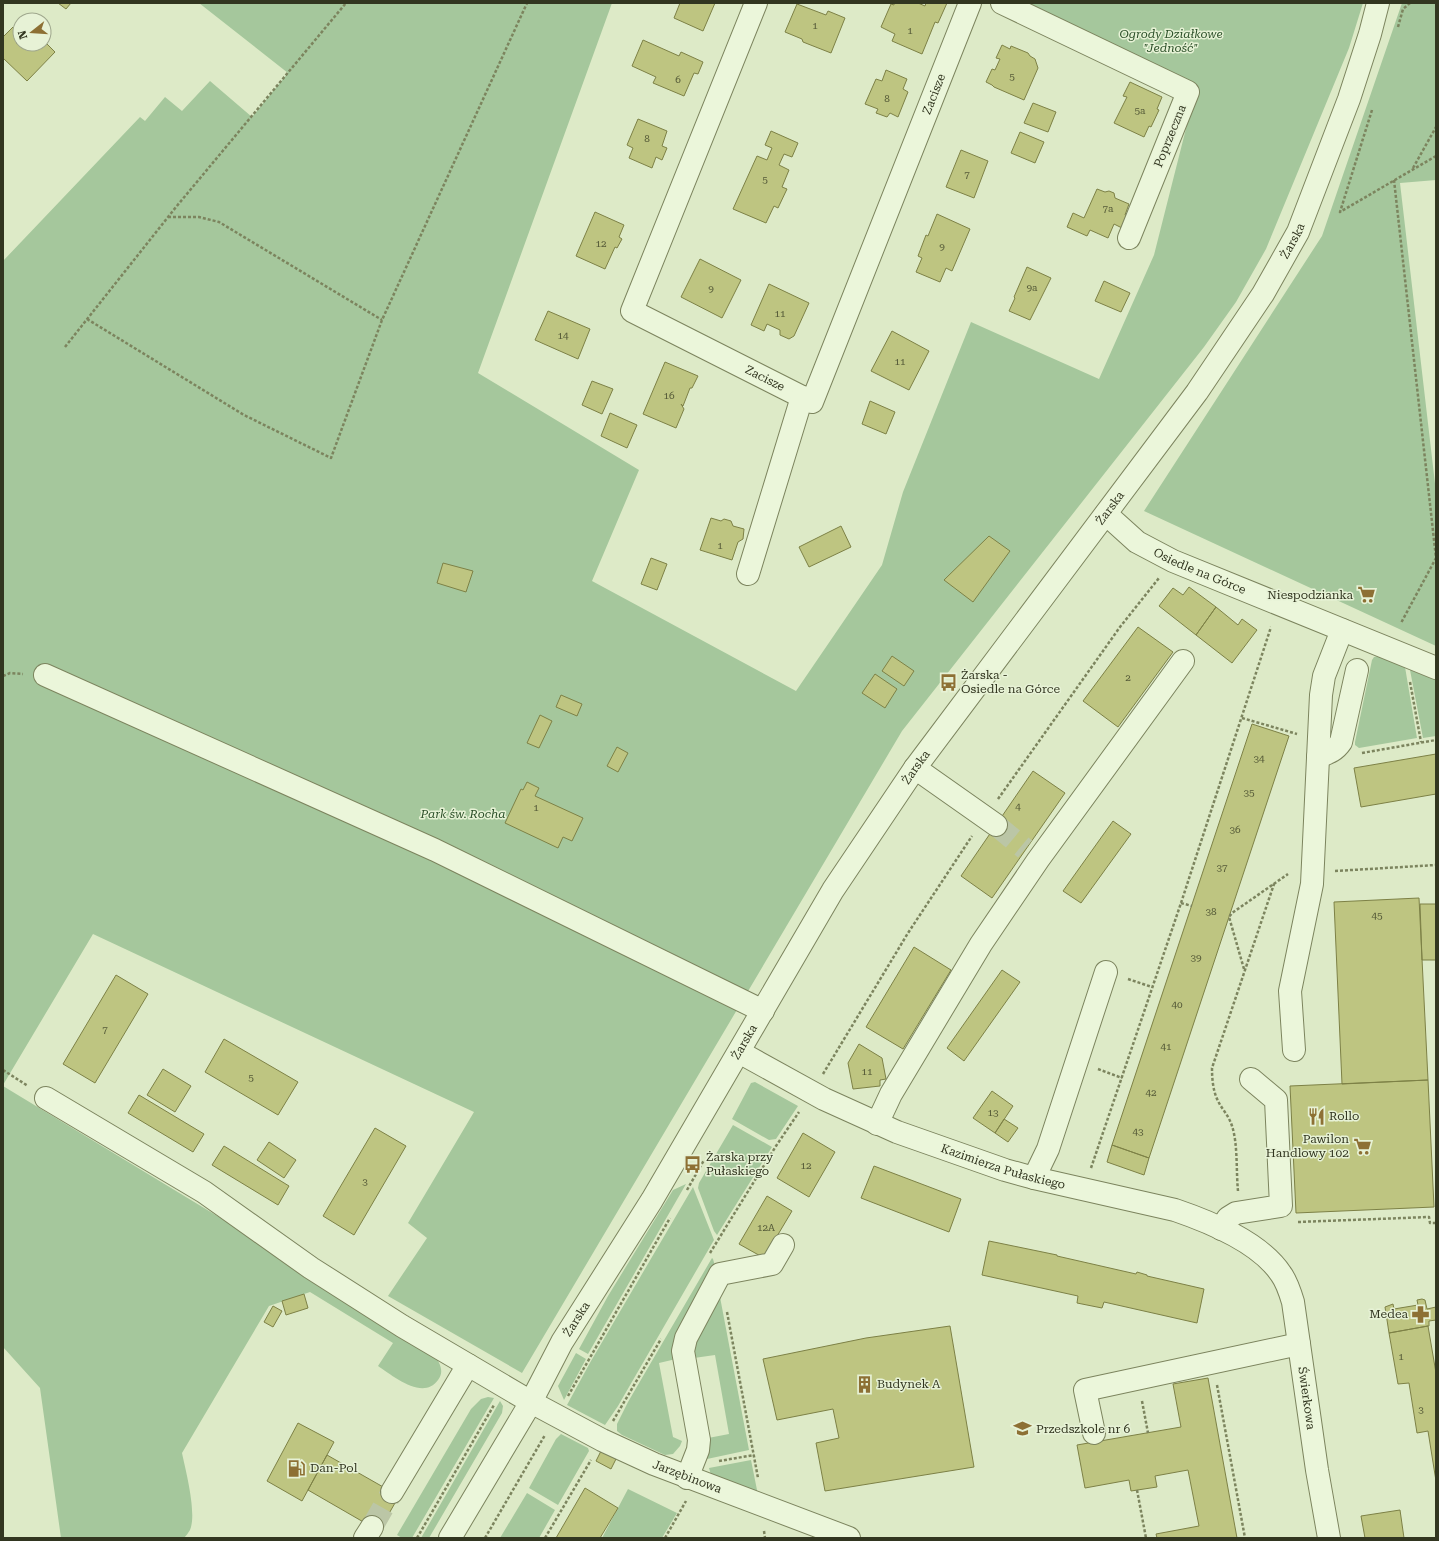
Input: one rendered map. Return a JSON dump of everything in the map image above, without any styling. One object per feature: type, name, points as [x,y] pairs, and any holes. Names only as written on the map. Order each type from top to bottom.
[{"type":"street","name":"Zacisze","points":[[756,3],[632,311],[812,402],[970,3]]},
{"type":"street","name":"Poprzeczna","points":[[1002,3],[1188,92],[1129,238]]},
{"type":"street","name":"Żarska","points":[[450,1538],[531,1402],[562,1342],[652,1200],[833,890],[915,768],[1222,357],[1263,294],[1298,232],[1349,99],[1370,34],[1378,3]]},
{"type":"street","points":[[748,574],[802,397]]},
{"type":"street","name":"Osiedle na Górce","points":[[1106,514],[1137,542],[1173,561],[1436,668]]},
{"type":"street","points":[[1294,1050],[1290,990],[1312,884],[1321,695],[1324,676],[1342,630]]},
{"type":"street","points":[[877,1124],[891,1094],[981,944],[1031,855],[1183,661]]},
{"type":"street","points":[[1318,748],[1332,752],[1341,742],[1357,670]]},
{"type":"street","points":[[45,675],[435,850],[763,1011]]},
{"type":"street","points":[[915,768],[991,821]]},
{"type":"street","points":[[1034,1178],[1048,1149],[1106,972]]},
{"type":"street","name":"Kazimierza Pułaskiego","points":[[739,1052],[812,1092],[877,1124],[1005,1170],[1175,1210],[1196,1217],[1251,1246],[1264,1254],[1272,1263]]},
{"type":"street","points":[[1221,1229],[1228,1218],[1233,1214],[1281,1206],[1276,1100],[1251,1079]]},
{"type":"street","name":"Jarzębinowa","points":[[46,1098],[204,1192],[311,1268],[402,1326],[504,1388],[602,1440],[654,1464],[692,1475],[762,1505],[849,1538]]},
{"type":"street","points":[[692,1475],[699,1440],[683,1351],[686,1338],[720,1274],[772,1264],[783,1245]]},
{"type":"street","name":"Świerkowa","points":[[1272,1263],[1280,1273],[1290,1292],[1293,1302],[1317,1470],[1329,1538]]},
{"type":"street","points":[[1094,1433],[1085,1390],[1299,1344]]},
{"type":"street","points":[[392,1492],[468,1366]]},
{"type":"path","points":[[65,347],[168,217],[346,3]]},
{"type":"path","points":[[87,319],[244,415],[331,458],[382,320],[527,3]]},
{"type":"path","points":[[1396,32],[1403,9],[1410,3]]},
{"type":"path","points":[[1372,107],[1340,212],[1413,168],[1436,156]]},
{"type":"path","points":[[1413,168],[1436,127]]},
{"type":"path","points":[[1394,180],[1436,558],[1401,623]]},
{"type":"path","points":[[168,217],[199,217],[219,222],[382,320]]},
{"type":"path","points":[[710,1253],[776,1146],[812,1092],[908,933],[941,882],[991,821],[1120,627],[1173,561]]},
{"type":"path","points":[[1090,1171],[1279,604]]},
{"type":"path","points":[[1410,682],[1421,742]]},
{"type":"path","points":[[1242,718],[1311,738],[1318,748]]},
{"type":"path","points":[[1357,753],[1436,740]]},
{"type":"path","points":[[1244,970],[1229,917],[1232,913],[1313,856]]},
{"type":"path","points":[[1330,871],[1436,865]]},
{"type":"path","points":[[1239,1212],[1234,1134],[1231,1124],[1218,1101],[1215,1092],[1212,1068],[1274,884]]},
{"type":"path","points":[[1180,903],[1192,906]]},
{"type":"path","points":[[3,1070],[46,1098]]},
{"type":"path","points":[[1291,1223],[1430,1217],[1430,1223],[1436,1223]]},
{"type":"path","points":[[714,1247],[754,1455],[762,1505],[765,1538]]},
{"type":"path","points":[[545,1538],[663,1334]]},
{"type":"path","points":[[1212,1363],[1244,1538]]},
{"type":"path","points":[[1137,1379],[1148,1433]]},
{"type":"path","points":[[417,1538],[504,1388]]},
{"type":"path","points":[[485,1538],[556,1416]]},
{"type":"path","points":[[665,1538],[692,1475],[754,1455]]},
{"type":"path","points":[[1137,1490],[1146,1538]]},
{"type":"green space","points":[[199,3],[612,3],[478,373],[639,470],[592,581],[796,691],[882,565],[903,492],[971,322],[1099,379],[1154,255],[1195,93],[1003,3],[1363,3],[1349,48],[1266,249],[1236,302],[1204,347],[902,731],[522,1373],[388,1296],[427,1238],[408,1223],[474,1112],[93,934],[3,1085],[3,261],[140,117],[145,121],[165,97],[182,111],[210,81],[252,117],[288,73]]},
{"type":"green space","points":[[1402,3],[1436,3],[1436,180],[1400,183],[1436,492],[1436,646],[1144,511],[1322,236]]},
{"type":"green space","points":[[1378,656],[1405,667],[1417,738],[1359,748],[1355,745],[1355,742],[1372,660],[1374,657]]},
{"type":"green space","points":[[1410,670],[1436,680],[1436,736],[1423,738]]},
{"type":"green space","points":[[755,1082],[798,1106],[776,1139],[769,1140],[732,1119],[751,1083]]},
{"type":"green space","points":[[3,1086],[260,1242],[435,1355],[440,1364],[441,1370],[438,1380],[432,1386],[424,1388],[416,1387],[408,1385],[378,1366],[393,1343],[310,1292],[269,1306],[182,1453],[192,1503],[192,1523],[190,1530],[185,1537],[61,1538],[40,1388],[3,1347]]},
{"type":"green space","points":[[733,1125],[772,1147],[717,1235],[714,1231],[698,1188],[699,1183]]},
{"type":"green space","points":[[686,1184],[588,1354],[579,1349],[608,1296],[673,1190]]},
{"type":"green space","points":[[693,1187],[714,1240],[618,1406],[605,1425],[567,1405],[591,1361]]},
{"type":"green space","points":[[712,1258],[716,1270],[676,1359],[659,1363],[673,1437],[682,1441],[680,1446],[673,1454],[665,1455],[622,1435],[617,1431],[617,1424],[628,1402]]},
{"type":"green space","points":[[720,1297],[749,1450],[707,1459],[703,1439],[729,1434],[715,1355],[687,1359],[688,1354]]},
{"type":"green space","points":[[576,1353],[586,1359],[564,1400],[558,1386]]},
{"type":"green space","points":[[488,1397],[494,1398],[412,1538],[402,1538],[397,1535],[471,1409],[481,1399]]},
{"type":"green space","points":[[500,1401],[503,1406],[502,1413],[429,1538],[421,1538]]},
{"type":"green space","points":[[561,1434],[588,1448],[589,1451],[558,1505],[529,1488],[556,1439]]},
{"type":"green space","points":[[751,1460],[758,1495],[711,1475],[709,1468]]},
{"type":"green space","points":[[628,1489],[677,1513],[662,1538],[602,1538]]},
{"type":"green space","points":[[527,1493],[555,1510],[539,1538],[500,1538]]},
{"type":"building","points":[[58,3],[71,3],[66,9]]},
{"type":"building","points":[[680,3],[715,3],[703,31],[674,18]]},
{"type":"building","points":[[894,3],[918,3],[925,6],[926,3],[947,3],[938,23],[935,22],[922,54],[892,41],[895,34],[881,27],[891,4],[894,5]]},
{"type":"building","points":[[797,4],[826,15],[828,11],[845,18],[831,53],[803,42],[802,39],[785,32]]},
{"type":"building","points":[[12,28],[12,52],[52,52],[52,49],[55,52],[27,81],[3,58],[3,37]]},
{"type":"building","points":[[643,40],[679,56],[681,52],[703,62],[698,74],[694,73],[684,96],[653,83],[656,77],[632,66]]},
{"type":"building","points":[[1002,45],[1010,49],[1011,46],[1028,53],[1035,59],[1038,68],[1024,100],[986,82],[992,69],[995,70],[1000,59],[996,58]]},
{"type":"building","points":[[886,70],[907,79],[903,89],[908,92],[898,117],[890,113],[887,117],[876,113],[878,109],[865,104],[876,79],[882,81]]},
{"type":"building","points":[[1130,82],[1162,97],[1157,109],[1159,110],[1151,127],[1149,126],[1144,137],[1114,123],[1127,97],[1123,96]]},
{"type":"building","points":[[1033,103],[1056,112],[1048,132],[1024,123]]},
{"type":"building","points":[[638,119],[667,131],[662,146],[667,148],[662,160],[656,157],[652,168],[629,158],[633,148],[627,145]]},
{"type":"building","points":[[771,131],[798,143],[792,157],[784,154],[779,165],[789,170],[782,187],[787,189],[778,208],[774,206],[766,223],[733,209],[757,156],[767,160],[772,148],[765,145]]},
{"type":"building","points":[[1020,132],[1044,142],[1035,163],[1011,153]]},
{"type":"building","points":[[961,150],[988,161],[974,198],[946,187]]},
{"type":"building","points":[[1097,189],[1114,193],[1115,198],[1129,204],[1125,215],[1127,216],[1122,228],[1114,224],[1108,238],[1090,230],[1087,236],[1067,227],[1073,213],[1084,218]]},
{"type":"building","points":[[595,212],[624,225],[619,237],[622,239],[617,248],[615,247],[605,269],[576,256]]},
{"type":"building","points":[[937,214],[970,229],[952,271],[946,268],[940,282],[916,272],[922,258],[918,256],[926,235],[928,236]]},
{"type":"building","points":[[700,259],[741,280],[722,318],[681,297]]},
{"type":"building","points":[[1027,267],[1051,278],[1030,320],[1009,311]]},
{"type":"building","points":[[1104,281],[1130,293],[1121,312],[1095,301]]},
{"type":"building","points":[[769,284],[809,303],[794,336],[789,339],[780,335],[780,330],[767,324],[764,331],[751,325]]},
{"type":"building","points":[[548,311],[590,329],[578,359],[535,340]]},
{"type":"building","points":[[892,331],[929,351],[909,390],[871,371]]},
{"type":"building","points":[[665,362],[698,376],[692,388],[690,388],[683,406],[681,404],[684,409],[676,428],[643,414]]},
{"type":"building","points":[[592,381],[613,389],[602,414],[582,405]]},
{"type":"building","points":[[870,401],[895,412],[886,434],[862,424]]},
{"type":"building","points":[[610,413],[637,425],[627,448],[601,436]]},
{"type":"building","points":[[711,518],[721,521],[724,519],[731,521],[733,526],[744,529],[743,539],[738,542],[732,560],[700,550]]},
{"type":"building","points":[[841,526],[851,547],[809,567],[799,547]]},
{"type":"building","points":[[989,536],[1010,551],[973,602],[944,580]]},
{"type":"building","points":[[651,558],[667,564],[657,590],[641,584]]},
{"type":"building","points":[[443,563],[473,571],[466,592],[437,583]]},
{"type":"building","points":[[1189,587],[1216,607],[1196,635],[1159,606],[1173,588],[1183,595]]},
{"type":"building","points":[[1216,607],[1238,625],[1242,619],[1257,630],[1232,663],[1196,635]]},
{"type":"building","points":[[1138,627],[1173,652],[1118,727],[1083,701]]},
{"type":"building","points":[[892,656],[914,671],[904,686],[882,671]]},
{"type":"building","points":[[875,674],[897,689],[885,708],[862,693]]},
{"type":"building","points":[[561,695],[582,704],[577,716],[556,707]]},
{"type":"building","points":[[540,715],[552,721],[539,748],[527,743]]},
{"type":"building","points":[[1252,724],[1289,736],[1149,1158],[1112,1145]]},
{"type":"building","points":[[617,747],[628,753],[618,772],[607,766]]},
{"type":"building","points":[[1436,754],[1436,794],[1361,807],[1354,768]]},
{"type":"building","points":[[1033,771],[1065,793],[992,898],[961,876]]},
{"type":"building","points":[[527,782],[539,788],[535,796],[583,818],[572,841],[563,837],[558,848],[505,823],[521,789],[523,790]]},
{"type":"building","points":[[1113,821],[1131,834],[1081,903],[1063,891]]},
{"type":"building","points":[[1419,898],[1428,1080],[1342,1084],[1334,902]]},
{"type":"building","points":[[1420,904],[1436,904],[1436,960],[1422,960]]},
{"type":"building","points":[[914,947],[951,970],[903,1049],[866,1027]]},
{"type":"building","points":[[1002,970],[1020,982],[964,1061],[947,1048]]},
{"type":"building","points":[[116,975],[148,994],[95,1083],[63,1064]]},
{"type":"building","points":[[224,1039],[298,1082],[278,1115],[205,1072]]},
{"type":"building","points":[[859,1044],[882,1058],[886,1079],[880,1080],[880,1086],[853,1089],[848,1063]]},
{"type":"building","points":[[163,1069],[191,1086],[175,1112],[147,1095]]},
{"type":"building","name":"Pawilon Handlowy 102","points":[[1428,1080],[1434,1207],[1296,1213],[1290,1086]]},
{"type":"building","points":[[992,1091],[1013,1106],[995,1133],[973,1118]]},
{"type":"building","points":[[139,1095],[204,1134],[193,1152],[128,1113]]},
{"type":"building","points":[[1004,1119],[1018,1128],[1008,1142],[995,1133]]},
{"type":"building","points":[[375,1128],[406,1146],[354,1235],[323,1216]]},
{"type":"building","points":[[803,1133],[835,1152],[809,1197],[777,1178]]},
{"type":"building","points":[[269,1142],[296,1160],[284,1178],[257,1160]]},
{"type":"building","points":[[1112,1145],[1149,1158],[1144,1175],[1107,1162]]},
{"type":"building","points":[[224,1146],[289,1186],[278,1205],[212,1165]]},
{"type":"building","points":[[874,1166],[961,1199],[949,1232],[861,1198]]},
{"type":"building","points":[[767,1196],[792,1211],[764,1258],[739,1244]]},
{"type":"building","points":[[989,1241],[1057,1255],[1136,1274],[1137,1272],[1147,1276],[1204,1289],[1197,1323],[1104,1302],[1102,1308],[1077,1303],[1078,1296],[982,1275]]},
{"type":"building","points":[[304,1294],[308,1308],[286,1315],[282,1301]]},
{"type":"building","points":[[1417,1300],[1425,1300],[1427,1309],[1436,1307],[1436,1320],[1429,1321],[1429,1326],[1389,1333],[1385,1307],[1393,1304],[1394,1309],[1418,1305]]},
{"type":"building","points":[[273,1306],[282,1311],[273,1327],[264,1322]]},
{"type":"building","name":"Budynek A","points":[[950,1326],[974,1467],[825,1491],[816,1443],[839,1438],[833,1409],[777,1420],[763,1359],[866,1338]]},
{"type":"building","points":[[1428,1326],[1436,1373],[1436,1481],[1428,1431],[1417,1433],[1409,1383],[1398,1384],[1389,1333]]},
{"type":"building","points":[[1208,1378],[1237,1538],[1157,1538],[1156,1534],[1199,1526],[1188,1470],[1155,1476],[1157,1487],[1131,1491],[1129,1480],[1085,1488],[1077,1445],[1181,1427],[1173,1384]]},
{"type":"building","name":"Dan-Pol","points":[[298,1423],[334,1442],[302,1501],[267,1481]]},
{"type":"building","points":[[601,1451],[616,1459],[611,1469],[596,1461]]},
{"type":"building","points":[[327,1455],[399,1496],[379,1531],[308,1490]]},
{"type":"building","points":[[585,1488],[618,1508],[600,1538],[556,1538]]},
{"type":"building","points":[[1400,1510],[1404,1538],[1365,1538],[1361,1516]]},
{"type":"tunnel","points":[[996,825],[1025,849]]},
{"type":"tunnel","points":[[372,1527],[392,1492]]},
{"type":"place","name":"Niespodzianka","points":[[1366,595]]},
{"type":"place","name":"Żarska - Osiedle na Górce","points":[[948,682]]},
{"type":"place","name":"Rollo","points":[[1316,1116]]},
{"type":"place","name":"Pawilon Handlowy 102","points":[[1362,1146]]},
{"type":"place","name":"Żarska przy Pułaskiego","points":[[693,1164]]},
{"type":"place","name":"Medea","points":[[1421,1314]]},
{"type":"place","name":"Budynek A","points":[[864,1384]]},
{"type":"place","name":"Przedszkole nr 6","points":[[1023,1429]]},
{"type":"place","name":"Dan-Pol","points":[[297,1468]]},
{"type":"park label","name":"Ogrody Działkowe \"Jedność\"","points":[[1171,41]]},
{"type":"park label","name":"Park św. Rocha","points":[[463,814]]}]
